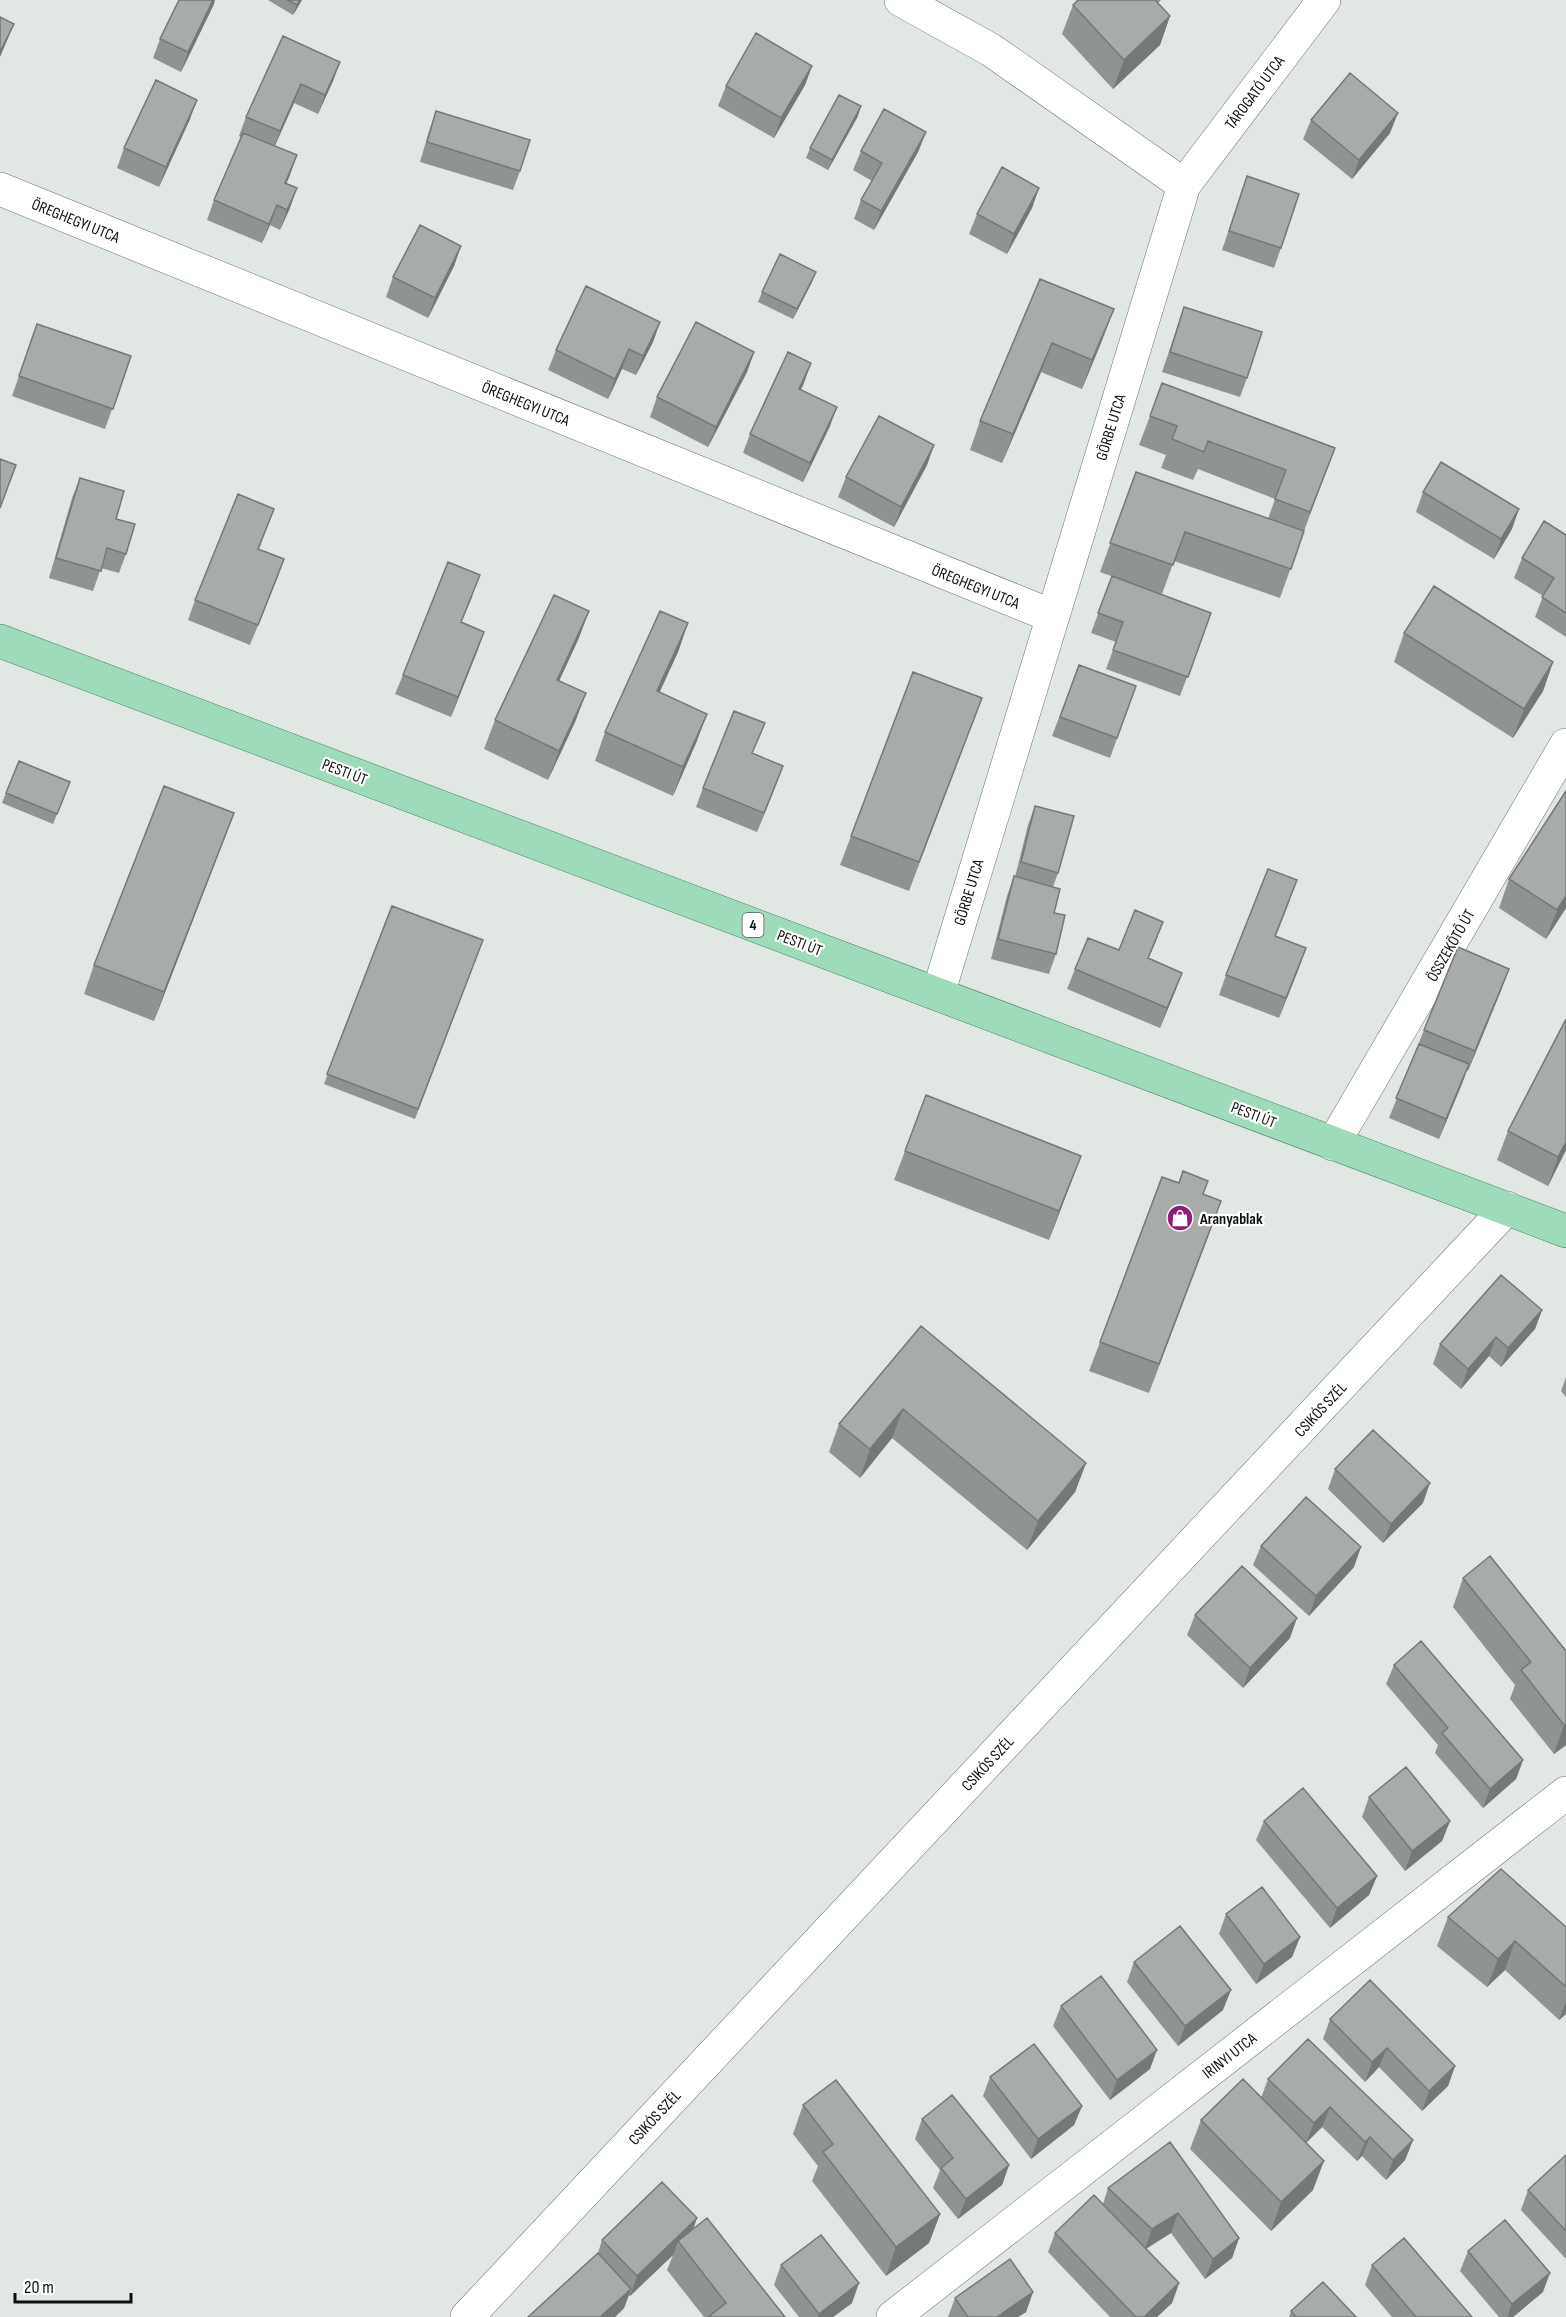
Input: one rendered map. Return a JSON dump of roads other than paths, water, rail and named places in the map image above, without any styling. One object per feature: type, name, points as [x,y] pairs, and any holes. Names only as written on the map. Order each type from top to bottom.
[{"type":"main road","name":"PESTI ÚT","points":[[0,641],[1566,1231]]},
{"type":"street","points":[[901,0],[991,50],[1184,185]]},
{"type":"street","name":"TÁROGATÓ UTCA","points":[[1184,185],[1324,0]]},
{"type":"street","name":"GÖRBE UTCA","points":[[938,994],[1184,185]]},
{"type":"street","name":"ÖREGHEGYI UTCA","points":[[0,189],[1052,616]]},
{"type":"street","name":"ÖSSZEKÖTŐ ÚT","points":[[1333,1144],[1566,745]]},
{"type":"street","name":"CSIKÓS SZÉL","points":[[466,2317],[1507,1208]]},
{"type":"street","name":"IRINYI UTCA","points":[[893,2317],[1566,1793]]},
{"type":"place","name":"Aranyablak","points":[[1180,1218]]}]
